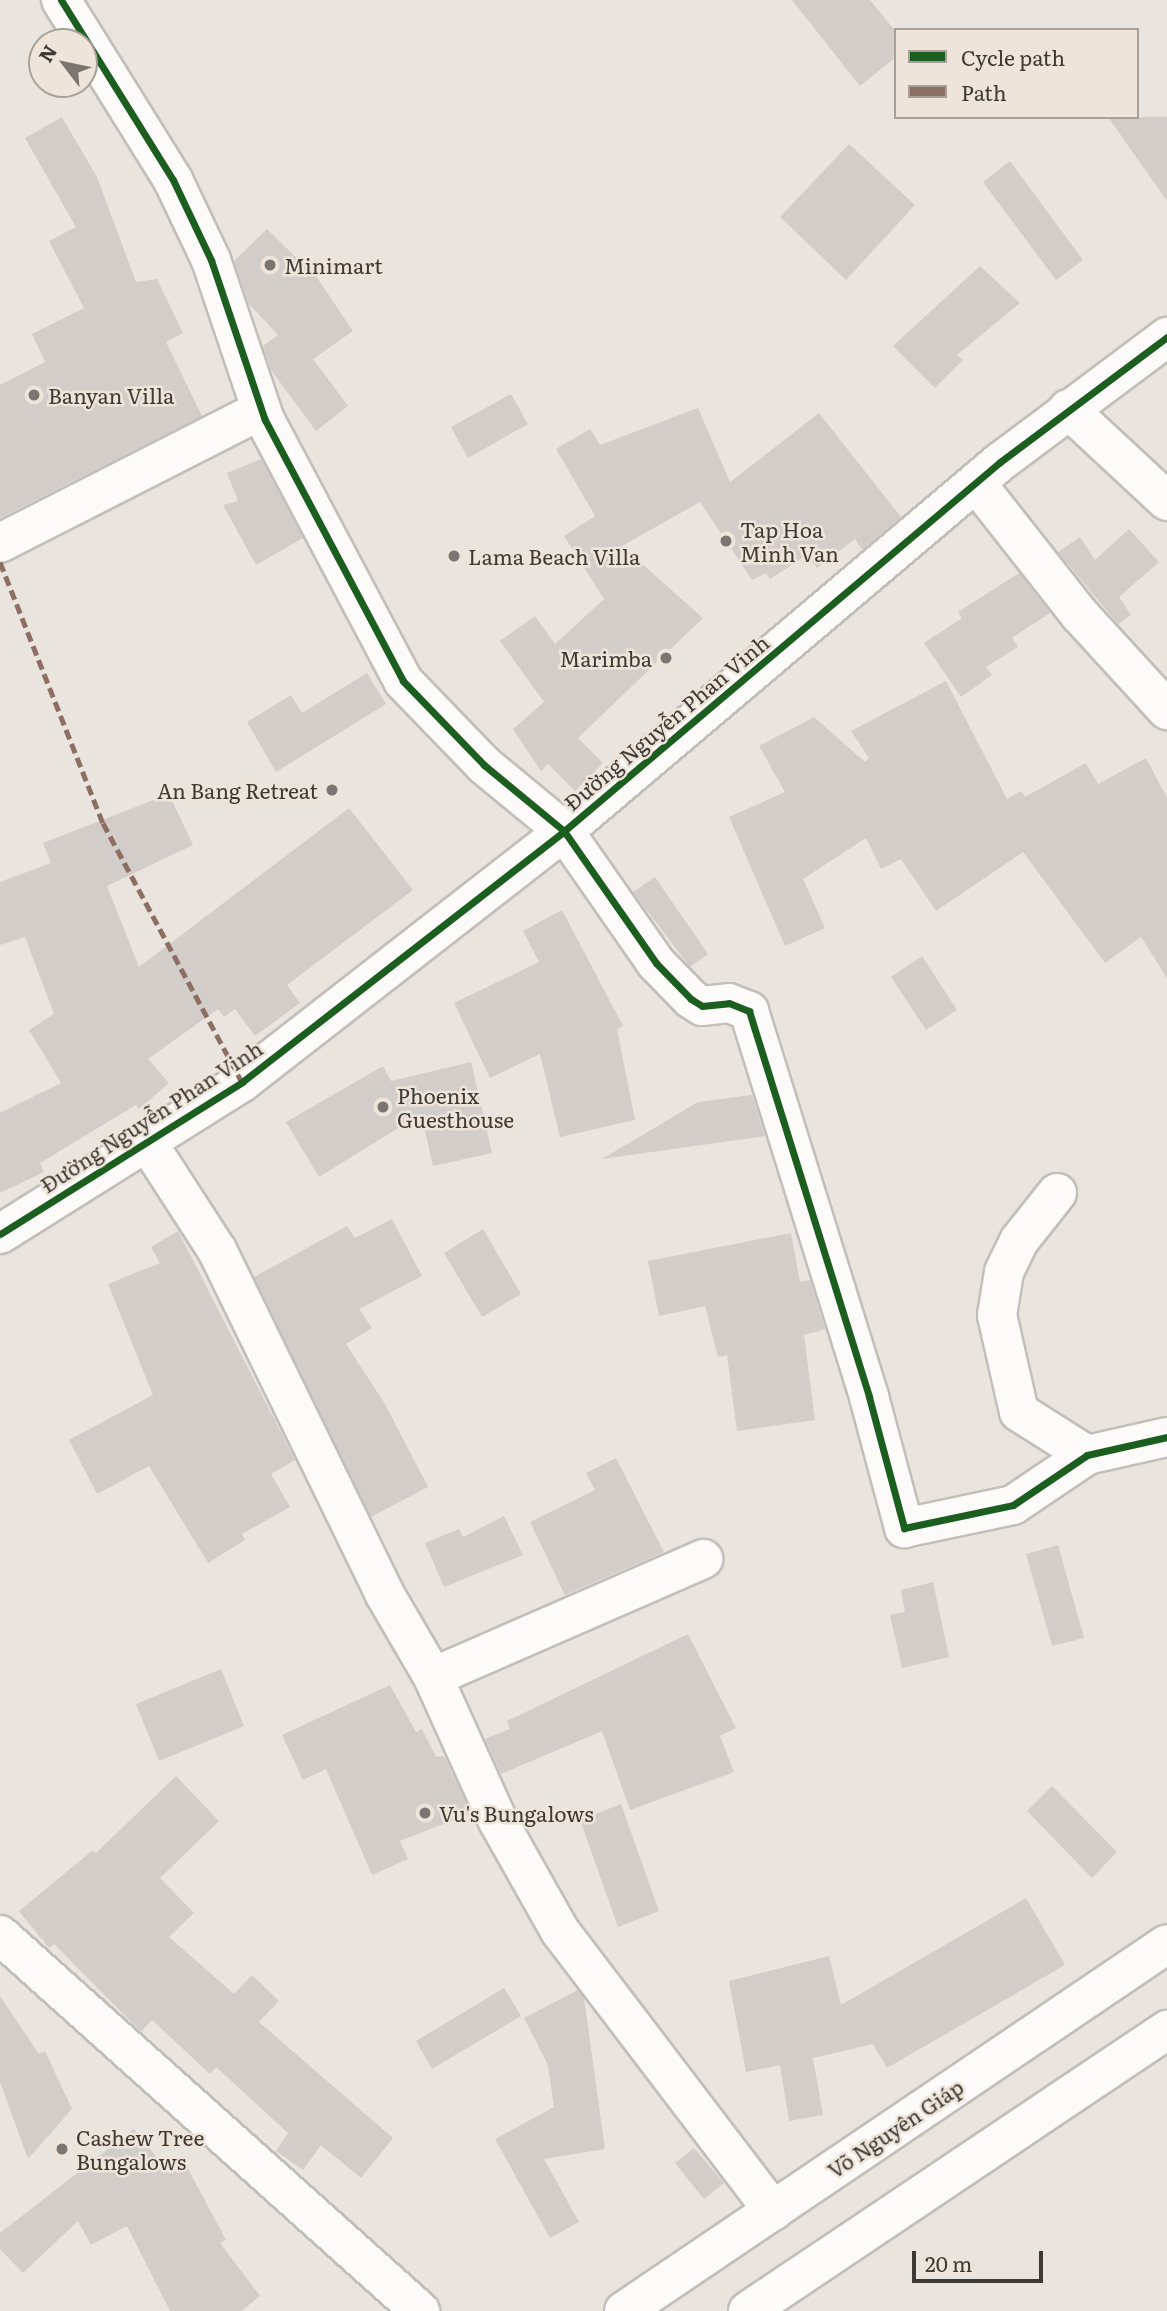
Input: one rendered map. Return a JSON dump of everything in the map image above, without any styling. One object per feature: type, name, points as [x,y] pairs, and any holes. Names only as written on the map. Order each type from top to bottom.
[{"type":"street","points":[[66,1],[173,180],[211,260],[261,410],[302,499],[403,681],[484,765],[564,831],[656,963],[691,999],[702,1006],[729,1003],[750,1012],[869,1397],[904,1528],[1013,1505],[1087,1455],[1167,1437]]},
{"type":"street","name":"Đường Nguyễn Phan Vinh","points":[[0,1234],[242,1082],[564,831],[976,482],[1068,409],[1167,337]]},
{"type":"street","points":[[1068,409],[1167,501]]},
{"type":"street","points":[[0,543],[261,410]]},
{"type":"street","points":[[976,482],[1080,615],[1167,710]]},
{"type":"street","points":[[148,1142],[217,1250],[384,1593],[433,1677],[498,1821],[560,1931],[773,2211]]},
{"type":"street","points":[[1057,1193],[1019,1241],[1004,1272],[996,1315],[1019,1412],[1087,1455]]},
{"type":"street","points":[[433,1677],[703,1559]]},
{"type":"street","points":[[0,1935],[420,2311]]},
{"type":"street","name":"Võ Nguyên Giáp","points":[[624,2311],[1167,1944]]},
{"type":"street","points":[[748,2311],[1167,2030]]},
{"type":"building","points":[[792,0],[870,0],[894,30],[894,59],[860,86]]},
{"type":"building","points":[[62,117],[97,177],[136,282],[157,279],[183,333],[166,342],[202,416],[0,518],[0,385],[45,362],[32,334],[84,308],[49,241],[76,227],[25,138]]},
{"type":"building","points":[[1167,117],[1167,201],[1109,119]]},
{"type":"building","points":[[849,144],[915,205],[846,280],[780,217]]},
{"type":"building","points":[[1010,161],[1083,260],[1056,280],[983,182]]},
{"type":"building","points":[[267,229],[318,279],[353,331],[313,359],[348,406],[316,431],[271,370],[263,346],[278,335],[249,304],[234,261]]},
{"type":"building","points":[[980,266],[1020,303],[957,355],[963,360],[935,388],[893,346]]},
{"type":"building","points":[[511,394],[528,424],[468,458],[451,427]]},
{"type":"building","points":[[698,408],[730,482],[819,413],[901,517],[862,550],[855,539],[817,568],[807,555],[770,579],[766,573],[752,580],[700,502],[622,546],[703,618],[578,738],[603,763],[575,791],[548,764],[541,771],[513,729],[544,702],[500,641],[535,616],[555,644],[604,599],[564,536],[595,516],[556,449],[590,429],[600,445]]},
{"type":"building","points":[[261,459],[303,538],[256,565],[223,505],[238,501],[227,473]]},
{"type":"building","points":[[1129,529],[1159,562],[1119,597],[1131,615],[1118,624],[1058,552],[1080,537],[1095,560]]},
{"type":"building","points":[[1019,573],[1050,613],[1012,638],[1018,647],[986,667],[992,675],[961,697],[924,643],[962,618],[958,612]]},
{"type":"building","points":[[367,673],[386,704],[276,772],[247,722],[291,695],[302,713]]},
{"type":"building","points":[[946,681],[1007,799],[1021,791],[1025,797],[1086,763],[1098,784],[1146,758],[1167,798],[1167,978],[1141,937],[1105,963],[1023,852],[936,911],[901,859],[881,869],[866,838],[803,879],[825,928],[785,946],[729,817],[785,792],[759,746],[814,717],[865,762],[869,758],[851,731]]},
{"type":"building","points":[[169,794],[193,845],[107,886],[139,967],[349,808],[413,890],[287,985],[300,1003],[255,1036],[235,1009],[224,1017],[218,1009],[148,1059],[169,1083],[139,1109],[136,1105],[40,1163],[44,1172],[0,1193],[0,1113],[61,1083],[29,1030],[54,1014],[25,937],[0,945],[0,882],[51,863],[43,843]]},
{"type":"building","points":[[655,877],[708,954],[690,967],[633,892]]},
{"type":"building","points":[[562,910],[623,1026],[617,1029],[635,1120],[560,1137],[540,1054],[490,1078],[454,1003],[539,962],[523,931]]},
{"type":"building","points":[[922,956],[957,1010],[926,1030],[891,977]]},
{"type":"building","points":[[471,1062],[492,1153],[433,1166],[421,1114],[319,1177],[286,1122],[383,1066],[391,1081]]},
{"type":"building","points":[[752,1095],[765,1136],[602,1159],[698,1102]]},
{"type":"building","points":[[392,1219],[422,1276],[359,1309],[372,1328],[346,1344],[385,1404],[428,1487],[371,1517],[254,1277],[347,1226],[355,1238]]},
{"type":"building","points":[[483,1229],[521,1294],[482,1317],[444,1253]]},
{"type":"building","points":[[178,1231],[295,1460],[271,1474],[290,1507],[242,1534],[245,1540],[208,1563],[149,1466],[97,1494],[69,1440],[153,1395],[108,1284],[160,1263],[151,1247]]},
{"type":"building","points":[[791,1233],[800,1282],[810,1280],[825,1329],[804,1335],[815,1420],[737,1431],[727,1355],[718,1357],[705,1306],[659,1316],[648,1261]]},
{"type":"building","points":[[616,1458],[664,1552],[565,1595],[530,1522],[595,1490],[586,1473]]},
{"type":"building","points":[[504,1516],[523,1555],[444,1587],[425,1543],[459,1529],[463,1537]]},
{"type":"building","points":[[1058,1545],[1084,1638],[1052,1646],[1026,1554]]},
{"type":"building","points":[[933,1582],[949,1657],[902,1668],[890,1615],[905,1612],[901,1590]]},
{"type":"building","points":[[688,1634],[736,1728],[720,1736],[734,1772],[630,1810],[602,1731],[501,1774],[485,1739],[510,1729],[507,1721]]},
{"type":"building","points":[[221,1669],[244,1726],[159,1761],[136,1704]]},
{"type":"building","points":[[390,1685],[416,1732],[422,1729],[436,1757],[444,1756],[471,1813],[400,1841],[408,1859],[372,1875],[326,1769],[303,1780],[282,1735]]},
{"type":"building","points":[[176,1776],[219,1821],[160,1878],[194,1913],[169,1937],[234,1994],[252,1975],[279,2001],[259,2022],[393,2138],[361,2178],[321,2145],[303,2170],[276,2151],[288,2133],[216,2067],[210,2074],[152,2020],[141,2032],[54,1944],[49,1948],[19,1911],[93,1850],[96,1853]]},
{"type":"building","points":[[1052,1786],[1117,1852],[1092,1878],[1027,1811]]},
{"type":"building","points":[[621,1804],[659,1911],[618,1927],[580,1820]]},
{"type":"building","points":[[1026,1898],[1065,1965],[887,2068],[873,2044],[813,2058],[823,2115],[789,2121],[780,2065],[746,2072],[729,1981],[829,1956],[841,2005]]},
{"type":"building","points":[[504,1988],[521,2016],[432,2069],[416,2041]]},
{"type":"building","points":[[578,1990],[584,1998],[605,2149],[544,2159],[579,2222],[550,2238],[495,2139],[554,2107],[548,2065],[524,2018]]},
{"type":"building","points":[[0,1996],[39,2054],[45,2051],[72,2109],[28,2159],[0,2082]]},
{"type":"building","points":[[134,2129],[170,2174],[186,2165],[226,2240],[220,2243],[260,2296],[241,2311],[170,2311],[127,2226],[91,2245],[78,2221],[23,2273],[0,2249],[0,2233]]},
{"type":"building","points":[[694,2148],[724,2183],[704,2199],[675,2163]]},
{"type":"marked path","points":[[0,562],[103,823],[242,1082]]},
{"type":"cycle path","points":[[61,0],[173,180],[211,260],[265,420],[403,681],[484,765],[564,831],[656,963],[691,999],[702,1006],[729,1003],[749,1011],[869,1397],[904,1528],[1013,1505],[1087,1455],[1167,1437]]},
{"type":"cycle path","points":[[0,1234],[242,1082],[564,831],[1000,462],[1167,337]]},
{"type":"place","name":"Minimart","points":[[270,265]]},
{"type":"place","name":"Banyan Villa","points":[[34,395]]},
{"type":"place","name":"Tap Hoa Minh Van","points":[[726,541]]},
{"type":"place","name":"Lama Beach Villa","points":[[454,556]]},
{"type":"place","name":"Marimba","points":[[666,658]]},
{"type":"place","name":"An Bang Retreat","points":[[332,790]]},
{"type":"place","name":"Phoenix Guesthouse","points":[[383,1107]]},
{"type":"place","name":"Vu's Bungalows","points":[[425,1813]]},
{"type":"place","name":"Cashew Tree Bungalows","points":[[62,2149]]}]
